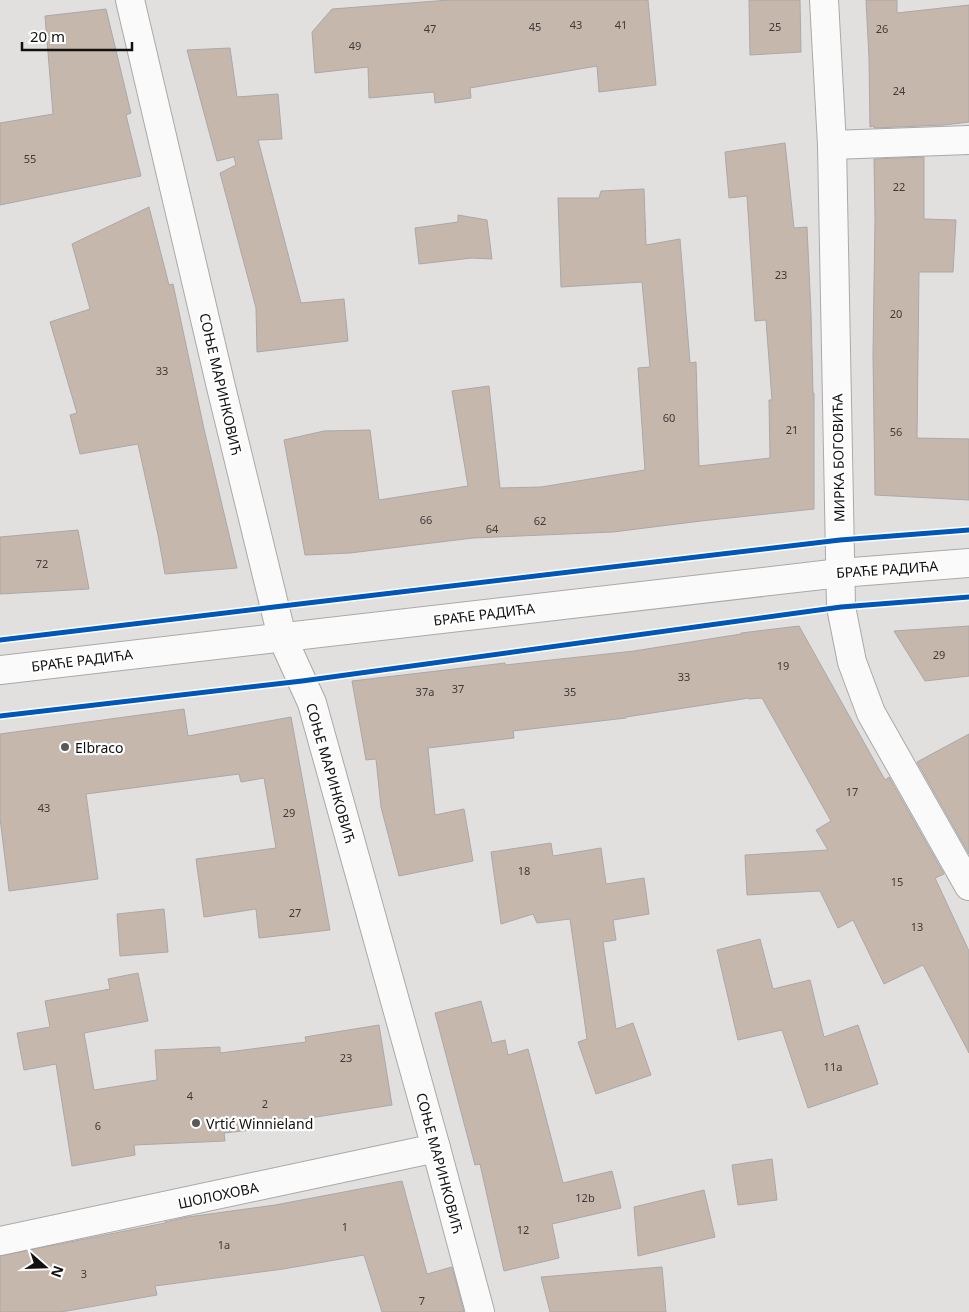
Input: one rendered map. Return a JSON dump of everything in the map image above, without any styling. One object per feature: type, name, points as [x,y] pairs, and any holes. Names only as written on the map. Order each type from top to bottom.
[{"type":"street","name":"СОЊЕ МАРИНКОВИЋ","points":[[130,0],[282,637],[312,703],[480,1312]]},
{"type":"street","name":"МИРКА БОГОВИЋА","points":[[824,0],[832,145],[841,606],[852,662],[871,713],[969,886]]},
{"type":"street","points":[[832,145],[969,140]]},
{"type":"street","name":"БРАЋЕ РАДИЋА","points":[[0,670],[840,572],[969,563]]},
{"type":"street","name":"ШОЛОХОВА","points":[[0,1241],[436,1148]]},
{"type":"building","points":[[449,0],[648,0],[656,85],[599,92],[597,66],[470,88],[471,98],[435,103],[434,92],[369,98],[368,67],[315,73],[312,32],[332,9]]},
{"type":"building","points":[[749,0],[800,0],[801,52],[750,55]]},
{"type":"building","points":[[866,0],[897,0],[897,13],[969,5],[969,122],[944,125],[870,127]]},
{"type":"building","points":[[106,9],[131,113],[126,115],[141,176],[0,205],[0,123],[53,114],[45,16]]},
{"type":"building","points":[[230,48],[237,97],[278,94],[282,139],[258,140],[301,303],[344,299],[348,341],[257,352],[256,308],[220,173],[236,165],[234,157],[217,161],[187,50]]},
{"type":"building","points":[[785,143],[794,228],[807,227],[814,393],[814,509],[613,532],[473,538],[350,553],[305,555],[284,440],[324,431],[370,430],[379,500],[468,486],[452,391],[489,386],[500,488],[541,487],[645,470],[638,368],[650,367],[642,282],[561,287],[558,198],[599,198],[601,191],[644,189],[646,245],[680,239],[690,363],[696,362],[699,466],[770,458],[769,400],[772,400],[766,320],[755,321],[747,196],[729,198],[725,152]]},
{"type":"building","points":[[924,157],[924,219],[956,220],[953,272],[919,272],[917,438],[969,439],[969,500],[875,495],[873,354],[874,159]]},
{"type":"building","points":[[149,207],[169,285],[173,284],[204,429],[237,568],[165,574],[138,444],[80,454],[70,415],[77,413],[50,322],[90,309],[72,244]]},
{"type":"building","points":[[458,215],[487,220],[492,259],[472,258],[419,264],[415,228],[458,222]]},
{"type":"building","points":[[78,530],[89,589],[0,594],[0,537]]},
{"type":"building","points":[[799,626],[885,780],[889,777],[944,874],[935,878],[969,951],[969,1053],[923,965],[884,984],[853,920],[838,928],[820,891],[747,895],[745,855],[828,850],[816,830],[831,821],[762,698],[749,698],[626,718],[513,731],[514,738],[428,748],[435,815],[464,809],[473,861],[399,876],[381,807],[376,759],[366,760],[352,681],[505,663],[505,665],[634,651],[741,633]]},
{"type":"building","points":[[969,626],[969,676],[925,681],[894,631]]},
{"type":"building","points":[[184,709],[188,736],[291,717],[330,930],[259,938],[256,909],[204,917],[196,859],[276,848],[264,778],[241,782],[239,774],[86,794],[98,879],[9,891],[0,818],[0,734]]},
{"type":"building","points":[[969,734],[969,854],[917,762]]},
{"type":"building","points":[[551,843],[553,856],[601,848],[606,884],[644,878],[649,914],[613,920],[616,940],[603,942],[616,1029],[633,1023],[651,1075],[596,1094],[578,1042],[587,1039],[570,919],[537,923],[533,914],[501,924],[491,852]]},
{"type":"building","points":[[164,909],[168,952],[120,956],[117,914]]},
{"type":"building","points":[[760,939],[773,989],[810,980],[824,1037],[858,1025],[878,1084],[808,1108],[782,1030],[738,1040],[717,950]]},
{"type":"building","points":[[138,973],[148,1021],[84,1033],[94,1090],[157,1080],[155,1050],[220,1047],[220,1053],[306,1042],[305,1037],[379,1025],[392,1105],[297,1120],[298,1125],[224,1133],[225,1141],[134,1145],[135,1155],[72,1166],[56,1064],[24,1070],[17,1033],[50,1027],[45,1001],[110,989],[108,979]]},
{"type":"building","points":[[481,1001],[492,1043],[505,1040],[508,1055],[528,1049],[563,1183],[612,1171],[621,1208],[552,1224],[559,1258],[504,1271],[480,1164],[475,1165],[435,1013]]},
{"type":"building","points":[[772,1159],[777,1200],[738,1205],[732,1165]]},
{"type":"building","points":[[402,1181],[427,1274],[452,1267],[464,1312],[382,1312],[364,1255],[283,1269],[155,1286],[157,1295],[61,1312],[0,1312],[0,1256],[188,1217],[275,1205]]},
{"type":"building","points":[[704,1190],[715,1237],[638,1256],[634,1207]]},
{"type":"building","points":[[662,1267],[666,1312],[550,1312],[541,1277]]},
{"type":"cycle path","points":[[0,640],[840,540],[969,530]]},
{"type":"cycle path","points":[[0,716],[302,681],[841,607],[969,597]]},
{"type":"place","name":"Elbraco","points":[[65,747]]},
{"type":"place","name":"Vrtić Winnieland","points":[[196,1123]]}]
